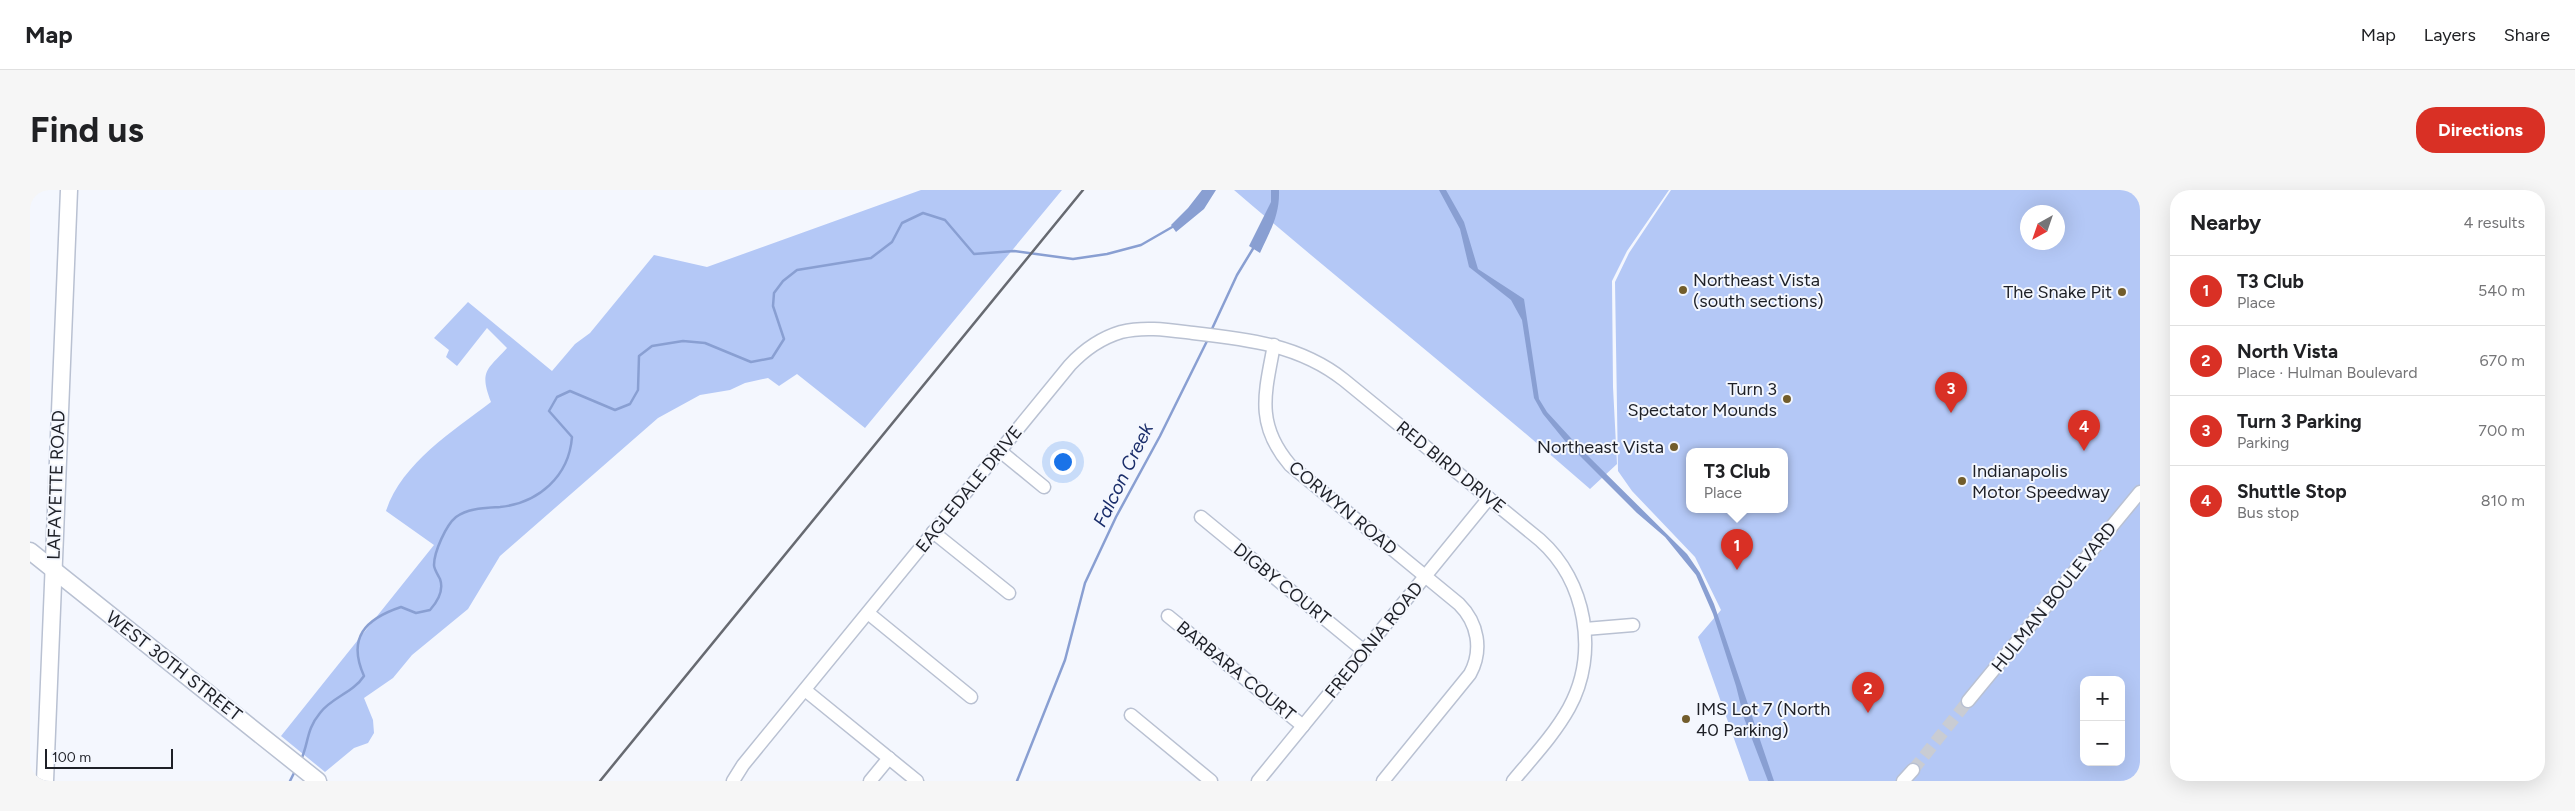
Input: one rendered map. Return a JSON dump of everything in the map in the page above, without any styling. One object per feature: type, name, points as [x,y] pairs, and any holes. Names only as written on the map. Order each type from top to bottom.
[{"type":"main road","name":"LAFAYETTE ROAD","points":[[45,781],[69,190]]},
{"type":"main road","name":"WEST 30TH STREET","points":[[30,551],[318,781]]},
{"type":"street","name":"EAGLEDALE DRIVE","points":[[734,781],[743,765],[1070,365],[1094,344],[1120,333],[1139,329],[1251,339],[1274,345]]},
{"type":"street","name":"RED BIRD DRIVE","points":[[1274,345],[1303,355],[1340,377],[1489,498],[1542,542],[1556,558],[1575,591],[1584,629],[1582,671],[1570,705],[1556,728],[1513,781]]},
{"type":"street","name":"CORWYN ROAD","points":[[1274,345],[1264,408],[1267,428],[1279,453],[1290,465],[1459,604],[1468,614],[1477,634],[1477,655],[1467,678],[1383,781]]},
{"type":"street","points":[[1000,451],[1044,487]]},
{"type":"street","name":"HULMAN BOULEVARD","points":[[1968,702],[2140,492]]},
{"type":"street","name":"FREDONIA ROAD","points":[[1258,781],[1489,498]]},
{"type":"street","name":"DIGBY COURT","points":[[1201,517],[1364,651]]},
{"type":"street","points":[[933,532],[1009,593]]},
{"type":"street","points":[[868,613],[971,697]]},
{"type":"street","name":"BARBARA COURT","points":[[1168,616],[1303,726]]},
{"type":"street","points":[[1584,629],[1633,625]]},
{"type":"street","points":[[805,690],[917,781]]},
{"type":"street","points":[[1131,715],[1211,781]]},
{"type":"street","points":[[870,781],[889,758]]},
{"type":"street","points":[[1903,781],[1913,770]]},
{"type":"shaded area","points":[[921,190],[1062,190],[865,428],[797,374],[779,386],[768,378],[745,383],[730,390],[700,395],[658,418],[500,556],[468,609],[412,655],[393,678],[364,698],[373,720],[374,733],[368,743],[354,748],[325,772],[281,736],[434,545],[386,511],[393,494],[403,478],[416,464],[445,437],[491,402],[487,392],[487,372],[494,361],[507,348],[487,328],[457,366],[446,357],[449,350],[434,338],[468,302],[552,371],[575,344],[590,333],[654,255],[707,267]]},
{"type":"shaded area","points":[[1202,190],[1216,190],[1204,209],[1176,232],[1171,225]]},
{"type":"shaded area","points":[[1234,190],[1669,190],[1627,251],[1612,281],[1613,387],[1617,464],[1590,489],[1502,413]]},
{"type":"shaded area","points":[[1271,190],[1279,190],[1278,207],[1274,223],[1260,253],[1249,246],[1271,202]]},
{"type":"shaded area","points":[[1439,190],[1446,190],[1464,222],[1478,269],[1524,299],[1539,399],[1547,412],[1581,449],[1687,554],[1700,573],[1714,604],[1774,781],[1768,781],[1744,718],[1713,614],[1696,575],[1665,537],[1637,513],[1565,441],[1543,414],[1534,398],[1522,320],[1511,300],[1469,267],[1460,229]]},
{"type":"shaded area","name":"Indianapolis Motor Speedway","points":[[1671,190],[2140,190],[2140,781],[1749,781],[1698,637],[1721,610],[1695,557],[1632,491],[1618,471],[1615,282],[1629,253]]},
{"type":"waterway","points":[[301,760],[315,719],[330,703],[354,687],[364,676],[359,663],[358,651],[359,641],[369,624],[388,612],[401,607],[416,613],[430,610],[435,603],[441,587],[440,579],[434,567],[436,553],[441,539],[452,521],[461,514],[471,510],[500,507],[527,500],[550,485],[558,475],[570,451],[572,437],[549,411],[557,397],[570,391],[615,410],[630,404],[638,390],[639,356],[652,346],[683,341],[705,343],[751,362],[772,358],[784,339],[773,306],[774,293],[783,281],[797,270],[871,258],[892,242],[902,223],[923,213],[945,220],[974,254],[1014,251],[1073,259],[1107,254],[1141,245],[1174,226]]},
{"type":"waterway","name":"Falcon Creek","points":[[1211,331],[1237,275],[1254,247]]},
{"type":"waterway","name":"Falcon Creek","points":[[1017,781],[1065,660],[1085,583],[1116,517],[1160,436],[1208,339]]},
{"type":"waterway","points":[[290,781],[295,771]]},
{"type":"tunnel","points":[[1913,770],[1968,701]]},
{"type":"railway","points":[[600,781],[1083,190]]},
{"type":"place","name":"Northeast Vista (south sections)","points":[[1683,290]]},
{"type":"place","name":"The Snake Pit","points":[[2122,292]]},
{"type":"place","name":"Turn 3 Spectator Mounds","points":[[1787,399]]},
{"type":"place","name":"Turn 3 Parking","points":[[1951,413]]},
{"type":"place","name":"Northeast Vista","points":[[1674,447]]},
{"type":"place","name":"Shuttle Stop","points":[[2084,451]]},
{"type":"place","name":"Indianapolis Motor Speedway","points":[[1962,481]]},
{"type":"place","name":"T3 Club","points":[[1737,570]]},
{"type":"place","name":"North Vista","points":[[1868,713]]},
{"type":"place","name":"IMS Lot 7 (North 40 Parking)","points":[[1686,719]]}]
